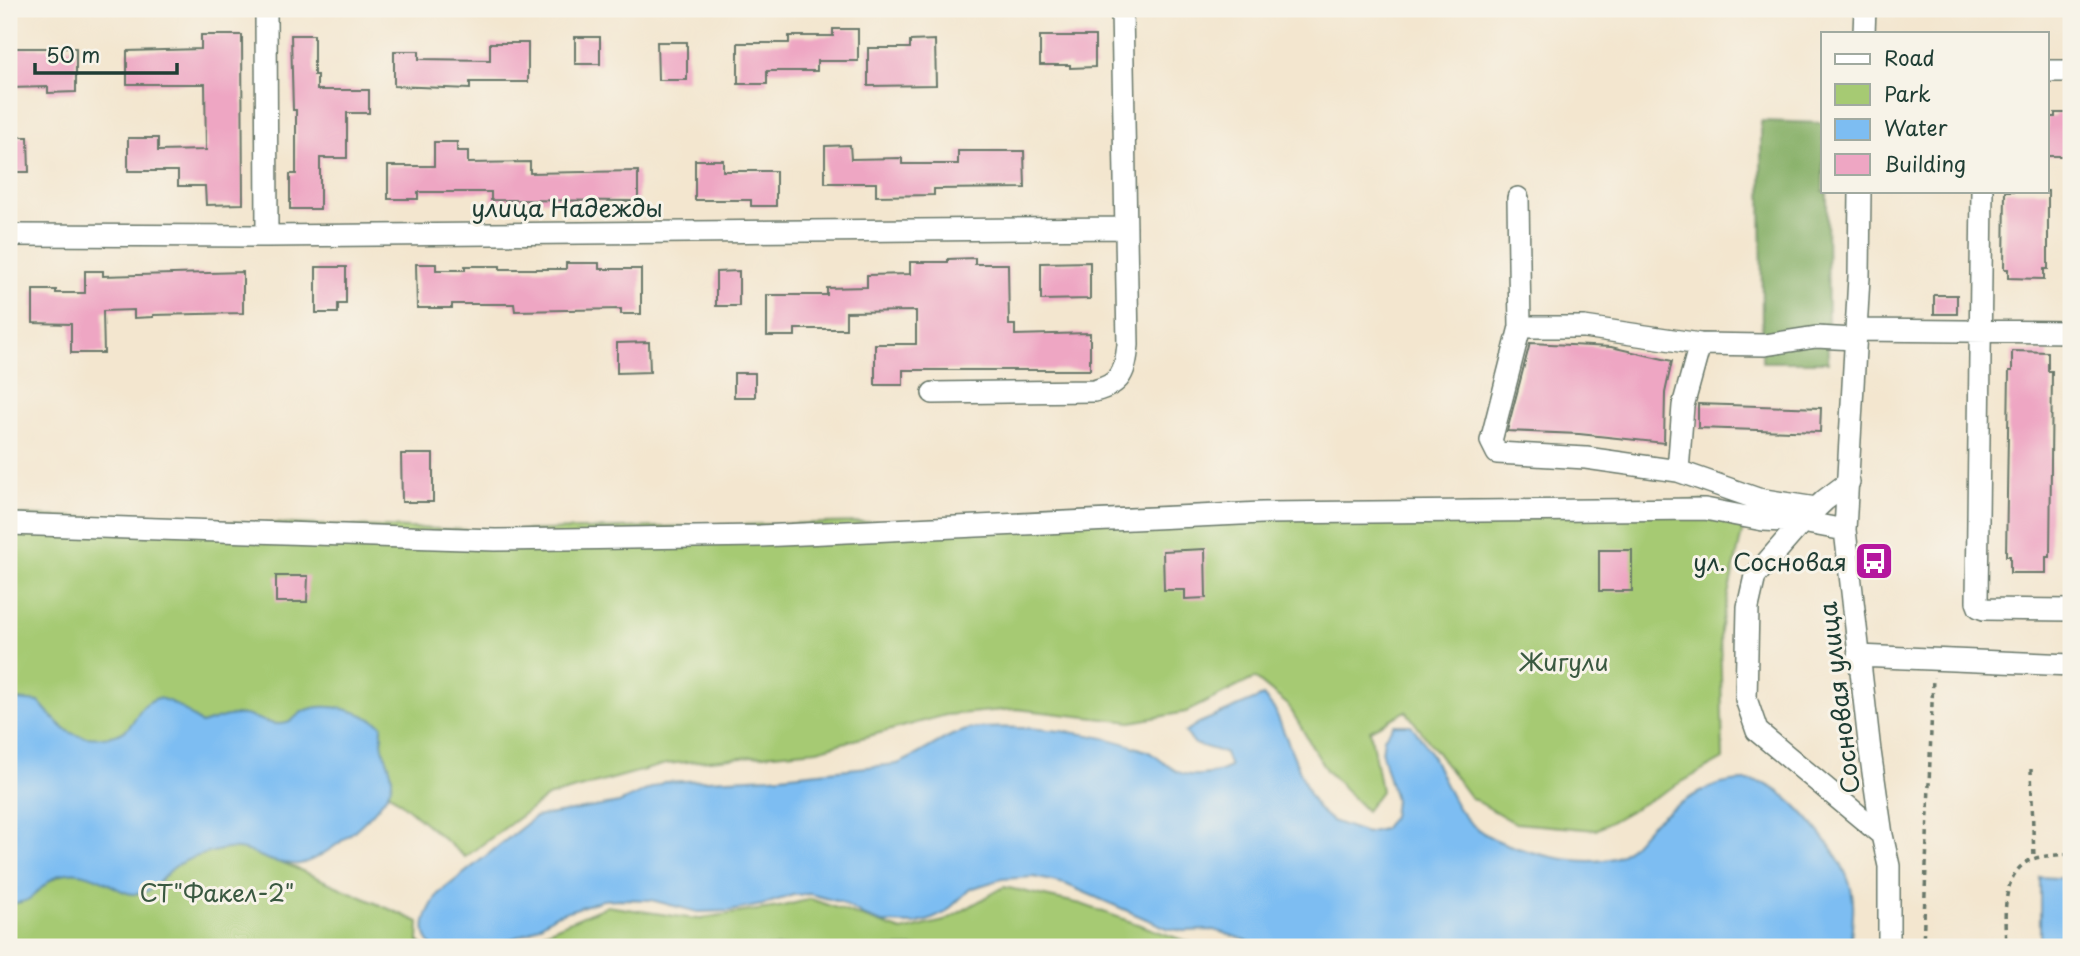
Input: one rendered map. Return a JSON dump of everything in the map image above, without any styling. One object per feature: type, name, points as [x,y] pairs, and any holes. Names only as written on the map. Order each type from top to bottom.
[{"type":"street","points":[[266,9],[267,236]]},
{"type":"street","points":[[933,393],[1094,391],[1109,387],[1119,378],[1125,366],[1128,345],[1122,9]]},
{"type":"street","points":[[1864,32],[1866,9]]},
{"type":"street","points":[[2048,71],[2071,71]]},
{"type":"street","name":"Сосновая улица","points":[[1860,192],[1856,335],[1845,530],[1858,656],[1882,835],[1889,866],[1889,947]]},
{"type":"street","points":[[1982,192],[1977,602],[1979,607],[1984,609],[2071,610]]},
{"type":"street","points":[[1518,198],[1520,327],[1491,441],[1497,453],[1586,458],[1678,471],[1809,515],[1845,530]]},
{"type":"street","name":"улица Надежды","points":[[9,236],[1126,228]]},
{"type":"street","points":[[1520,327],[1584,327],[1700,344],[1765,345],[1816,337],[1856,335],[2071,332]]},
{"type":"street","points":[[1678,471],[1683,406],[1700,344]]},
{"type":"street","points":[[1849,482],[1809,515],[1755,576],[1748,607],[1746,699],[1757,731],[1882,835]]},
{"type":"street","points":[[9,524],[495,540],[760,536],[1262,513],[1705,509],[1763,520],[1809,515]]},
{"type":"street","points":[[1858,656],[2071,664]]},
{"type":"path","points":[[1923,947],[1933,659]]},
{"type":"path","points":[[2031,769],[2034,858]]},
{"type":"path","points":[[2006,947],[2004,904],[2013,876],[2023,864],[2034,858],[2071,855]]},
{"type":"green space","points":[[1761,121],[1821,123],[1821,192],[1827,192],[1828,362],[1762,362]]},
{"type":"green space","name":"Жигули","points":[[1703,501],[1746,515],[1720,630],[1723,759],[1596,830],[1515,823],[1470,797],[1406,711],[1370,730],[1381,791],[1366,811],[1326,770],[1288,705],[1255,678],[1186,712],[1131,722],[1016,709],[946,715],[817,750],[666,764],[547,797],[465,857],[380,785],[290,728],[102,746],[65,744],[37,712],[9,694],[9,515],[502,531]]},
{"type":"green space","name":"СТ\"Факел-2\"","points":[[200,831],[279,861],[419,922],[418,941],[424,947],[9,947],[9,897],[71,870]]},
{"type":"green space","points":[[1004,887],[1081,904],[1202,947],[509,947],[607,906],[695,919],[779,907],[811,899],[902,931],[944,921]]},
{"type":"water","points":[[1263,696],[1275,710],[1309,794],[1318,809],[1332,821],[1366,833],[1383,829],[1393,816],[1395,800],[1382,754],[1384,738],[1394,725],[1411,725],[1430,752],[1462,814],[1481,832],[1537,854],[1570,860],[1601,860],[1620,855],[1663,815],[1705,789],[1740,781],[1765,784],[1801,811],[1825,839],[1842,867],[1852,896],[1850,947],[1268,947],[1214,930],[1183,931],[1167,928],[1065,884],[1034,877],[1002,879],[970,889],[945,913],[914,924],[882,923],[840,902],[810,894],[793,895],[730,911],[698,912],[651,900],[603,900],[556,915],[528,933],[490,947],[432,947],[425,934],[425,920],[438,894],[535,817],[619,803],[664,782],[771,777],[897,764],[957,733],[979,728],[1039,729],[1101,737],[1149,752],[1180,773],[1208,774],[1230,767],[1225,753],[1195,744],[1185,732],[1199,723]]},
{"type":"water","points":[[158,698],[176,705],[201,724],[239,715],[281,724],[289,722],[304,711],[323,707],[344,709],[365,716],[382,725],[382,745],[392,778],[388,793],[368,818],[339,843],[299,864],[275,862],[240,849],[221,850],[181,863],[152,888],[140,893],[127,893],[89,876],[68,873],[52,879],[27,900],[9,904],[9,699],[39,702],[66,730],[91,738],[122,732],[128,728],[143,706]]},
{"type":"water","points":[[2040,877],[2071,879],[2071,947],[2040,947]]},
{"type":"building","points":[[833,29],[858,29],[858,61],[817,61],[817,71],[767,71],[767,84],[738,84],[738,43],[789,43],[789,36],[833,36]]},
{"type":"building","points":[[201,35],[242,35],[243,204],[206,205],[205,186],[178,186],[178,171],[128,171],[128,138],[158,138],[158,151],[206,150],[205,84],[127,84],[127,51],[201,49]]},
{"type":"building","points":[[291,35],[314,35],[314,75],[317,75],[317,90],[369,90],[369,113],[347,113],[347,158],[320,158],[320,209],[290,209],[290,174],[296,174],[296,110],[293,110]]},
{"type":"building","points":[[1040,36],[1095,36],[1095,67],[1040,65]]},
{"type":"building","points":[[575,37],[600,37],[600,64],[575,64]]},
{"type":"building","points":[[935,40],[936,85],[868,86],[868,48],[910,48],[910,41]]},
{"type":"building","points":[[657,42],[687,42],[687,80],[658,80]]},
{"type":"building","points":[[490,43],[528,43],[528,82],[470,82],[470,89],[394,86],[394,51],[419,51],[419,59],[490,60]]},
{"type":"building","points":[[9,48],[76,48],[76,92],[48,93],[48,87],[9,88]]},
{"type":"building","points":[[2055,113],[2071,113],[2071,156],[2048,156],[2048,117],[2055,117]]},
{"type":"building","points":[[9,137],[28,137],[29,172],[9,172]]},
{"type":"building","points":[[434,142],[457,142],[457,151],[468,151],[468,163],[530,162],[530,173],[638,171],[638,201],[491,200],[491,192],[418,192],[418,199],[388,199],[388,166],[434,166]]},
{"type":"building","points":[[850,145],[851,159],[902,158],[902,164],[958,164],[958,151],[1024,151],[1025,188],[934,189],[934,195],[876,196],[876,183],[825,183],[825,146]]},
{"type":"building","points":[[695,160],[723,160],[723,171],[776,171],[776,206],[751,206],[751,200],[695,200]]},
{"type":"building","points":[[2005,192],[2048,192],[2048,269],[2044,269],[2044,279],[2008,278],[2008,269],[2004,269]]},
{"type":"building","points":[[975,258],[975,264],[1008,264],[1009,325],[1015,325],[1015,335],[1090,333],[1090,370],[903,370],[903,385],[875,385],[875,344],[916,344],[916,311],[846,312],[846,329],[795,329],[795,336],[767,336],[767,295],[827,295],[827,288],[867,287],[867,275],[910,274],[910,262],[948,262],[948,259]]},
{"type":"building","points":[[1090,262],[1090,299],[1041,300],[1041,263]]},
{"type":"building","points":[[566,263],[599,263],[599,269],[641,269],[641,314],[621,314],[621,309],[515,311],[514,304],[452,304],[452,308],[417,308],[416,264],[436,264],[436,270],[465,270],[465,266],[566,269]]},
{"type":"building","points":[[316,267],[346,267],[346,304],[338,304],[338,313],[316,313]]},
{"type":"building","points":[[85,271],[103,271],[103,276],[243,272],[243,313],[153,315],[134,318],[134,310],[103,311],[104,353],[71,353],[71,324],[33,323],[33,290],[85,293]]},
{"type":"building","points":[[739,271],[739,306],[716,306],[716,272]]},
{"type":"building","points":[[1934,295],[1957,295],[1957,314],[1934,314]]},
{"type":"building","points":[[649,342],[650,372],[617,373],[617,343]]},
{"type":"building","points":[[1530,343],[1611,347],[1672,361],[1665,393],[1664,443],[1579,434],[1507,431]]},
{"type":"building","points":[[2012,351],[2048,352],[2048,371],[2052,371],[2050,557],[2046,557],[2046,573],[2010,573],[2010,556],[2006,556],[2009,371],[2012,371]]},
{"type":"building","points":[[734,373],[755,373],[755,397],[734,397]]},
{"type":"building","points":[[1698,404],[1821,408],[1820,432],[1698,428]]},
{"type":"building","points":[[401,454],[433,454],[433,502],[402,502]]},
{"type":"building","points":[[1205,549],[1206,598],[1185,599],[1185,590],[1164,590],[1163,551]]},
{"type":"building","points":[[1599,550],[1632,550],[1632,591],[1599,591]]},
{"type":"building","points":[[276,576],[308,576],[307,602],[276,602]]},
{"type":"place","name":"ул. Сосновая","points":[[1874,561]]}]
